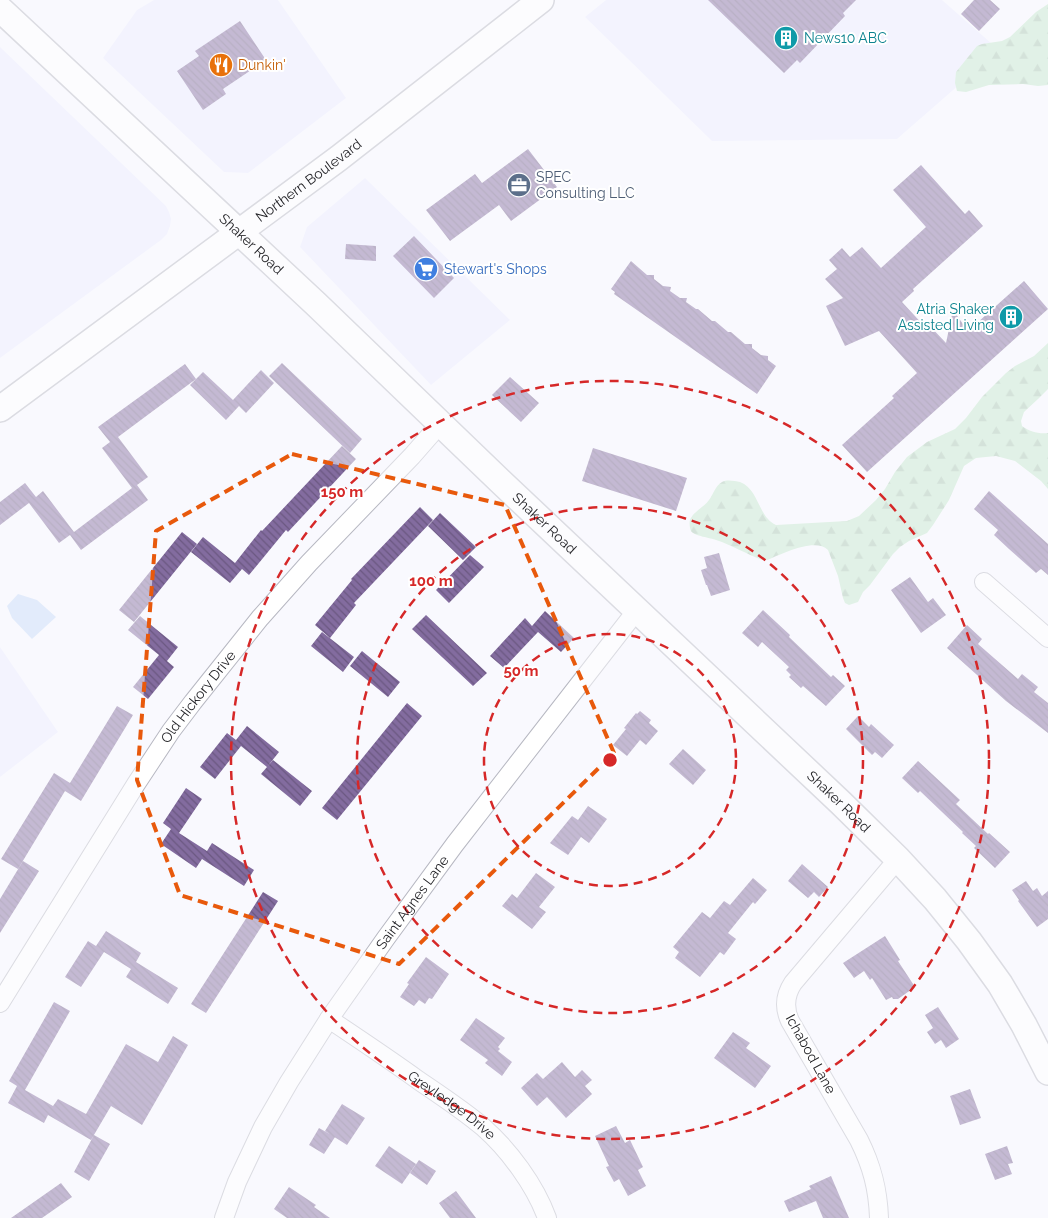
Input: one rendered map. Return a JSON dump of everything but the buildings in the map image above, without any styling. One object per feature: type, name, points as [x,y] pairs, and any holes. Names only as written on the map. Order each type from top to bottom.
[{"type":"main road","name":"Northern Boulevard","points":[[0,409],[346,152],[541,0]]},
{"type":"main road","name":"Shaker Road","points":[[0,9],[316,304],[440,424],[841,803],[898,860],[935,899],[969,940],[1000,984],[1048,1072]]},
{"type":"street","name":"Old Hickory Drive","points":[[0,1003],[136,784],[193,702],[260,618],[440,424]]},
{"type":"street","points":[[984,582],[1048,638]]},
{"type":"street","name":"Saint Agnes Lane","points":[[224,1218],[263,1127],[330,1019],[386,938],[455,844],[637,610]]},
{"type":"street","name":"Ichabod Lane","points":[[879,1218],[874,1176],[866,1156],[790,1021],[786,1011],[786,1002],[788,992],[793,983],[898,860]]},
{"type":"street","name":"Greyledge Drive","points":[[330,1019],[457,1107],[484,1128],[518,1166],[538,1197],[547,1218]]},
{"type":"highlighted area","points":[[292,454],[505,505],[614,753],[399,964],[180,895],[137,780],[156,531]]},
{"type":"shaded area","points":[[154,0],[278,0],[346,98],[248,173],[224,172],[103,58],[137,10]]},
{"type":"shaded area","points":[[606,0],[942,0],[999,50],[897,139],[712,141],[585,17]]},
{"type":"shaded area","points":[[0,47],[166,206],[171,219],[167,234],[161,240],[0,358]]},
{"type":"shaded area","points":[[365,178],[510,320],[431,385],[300,247],[307,227]]},
{"type":"shaded area","points":[[0,647],[58,732],[0,777]]},
{"type":"green space","points":[[1048,4],[1048,85],[989,85],[966,92],[957,91],[955,83],[956,72],[977,46],[1002,41],[1010,37],[1036,12]]},
{"type":"green space","points":[[1048,343],[1048,389],[1024,412],[1021,421],[1022,426],[1028,430],[1048,433],[1048,489],[1041,481],[1015,461],[996,456],[976,458],[964,466],[949,500],[927,533],[909,541],[893,554],[863,592],[858,602],[849,605],[845,603],[838,576],[828,550],[822,546],[815,545],[798,548],[767,560],[762,560],[728,544],[699,536],[691,531],[691,517],[709,500],[722,482],[731,480],[740,482],[751,491],[765,516],[776,525],[847,521],[859,516],[885,489],[907,457],[927,442],[955,429],[982,397],[1006,373],[1034,356]]},
{"type":"water","points":[[18,594],[37,600],[56,617],[32,639],[12,618],[7,606]]},
{"type":"place","name":"News10 ABC","points":[[786,38]]},
{"type":"place","name":"Dunkin'","points":[[221,65]]},
{"type":"place","name":"SPEC Consulting LLC","points":[[519,185]]},
{"type":"place","name":"Stewart's Shops","points":[[426,269]]},
{"type":"place","name":"Atria Shaker Assisted Living","points":[[1011,317]]}]
